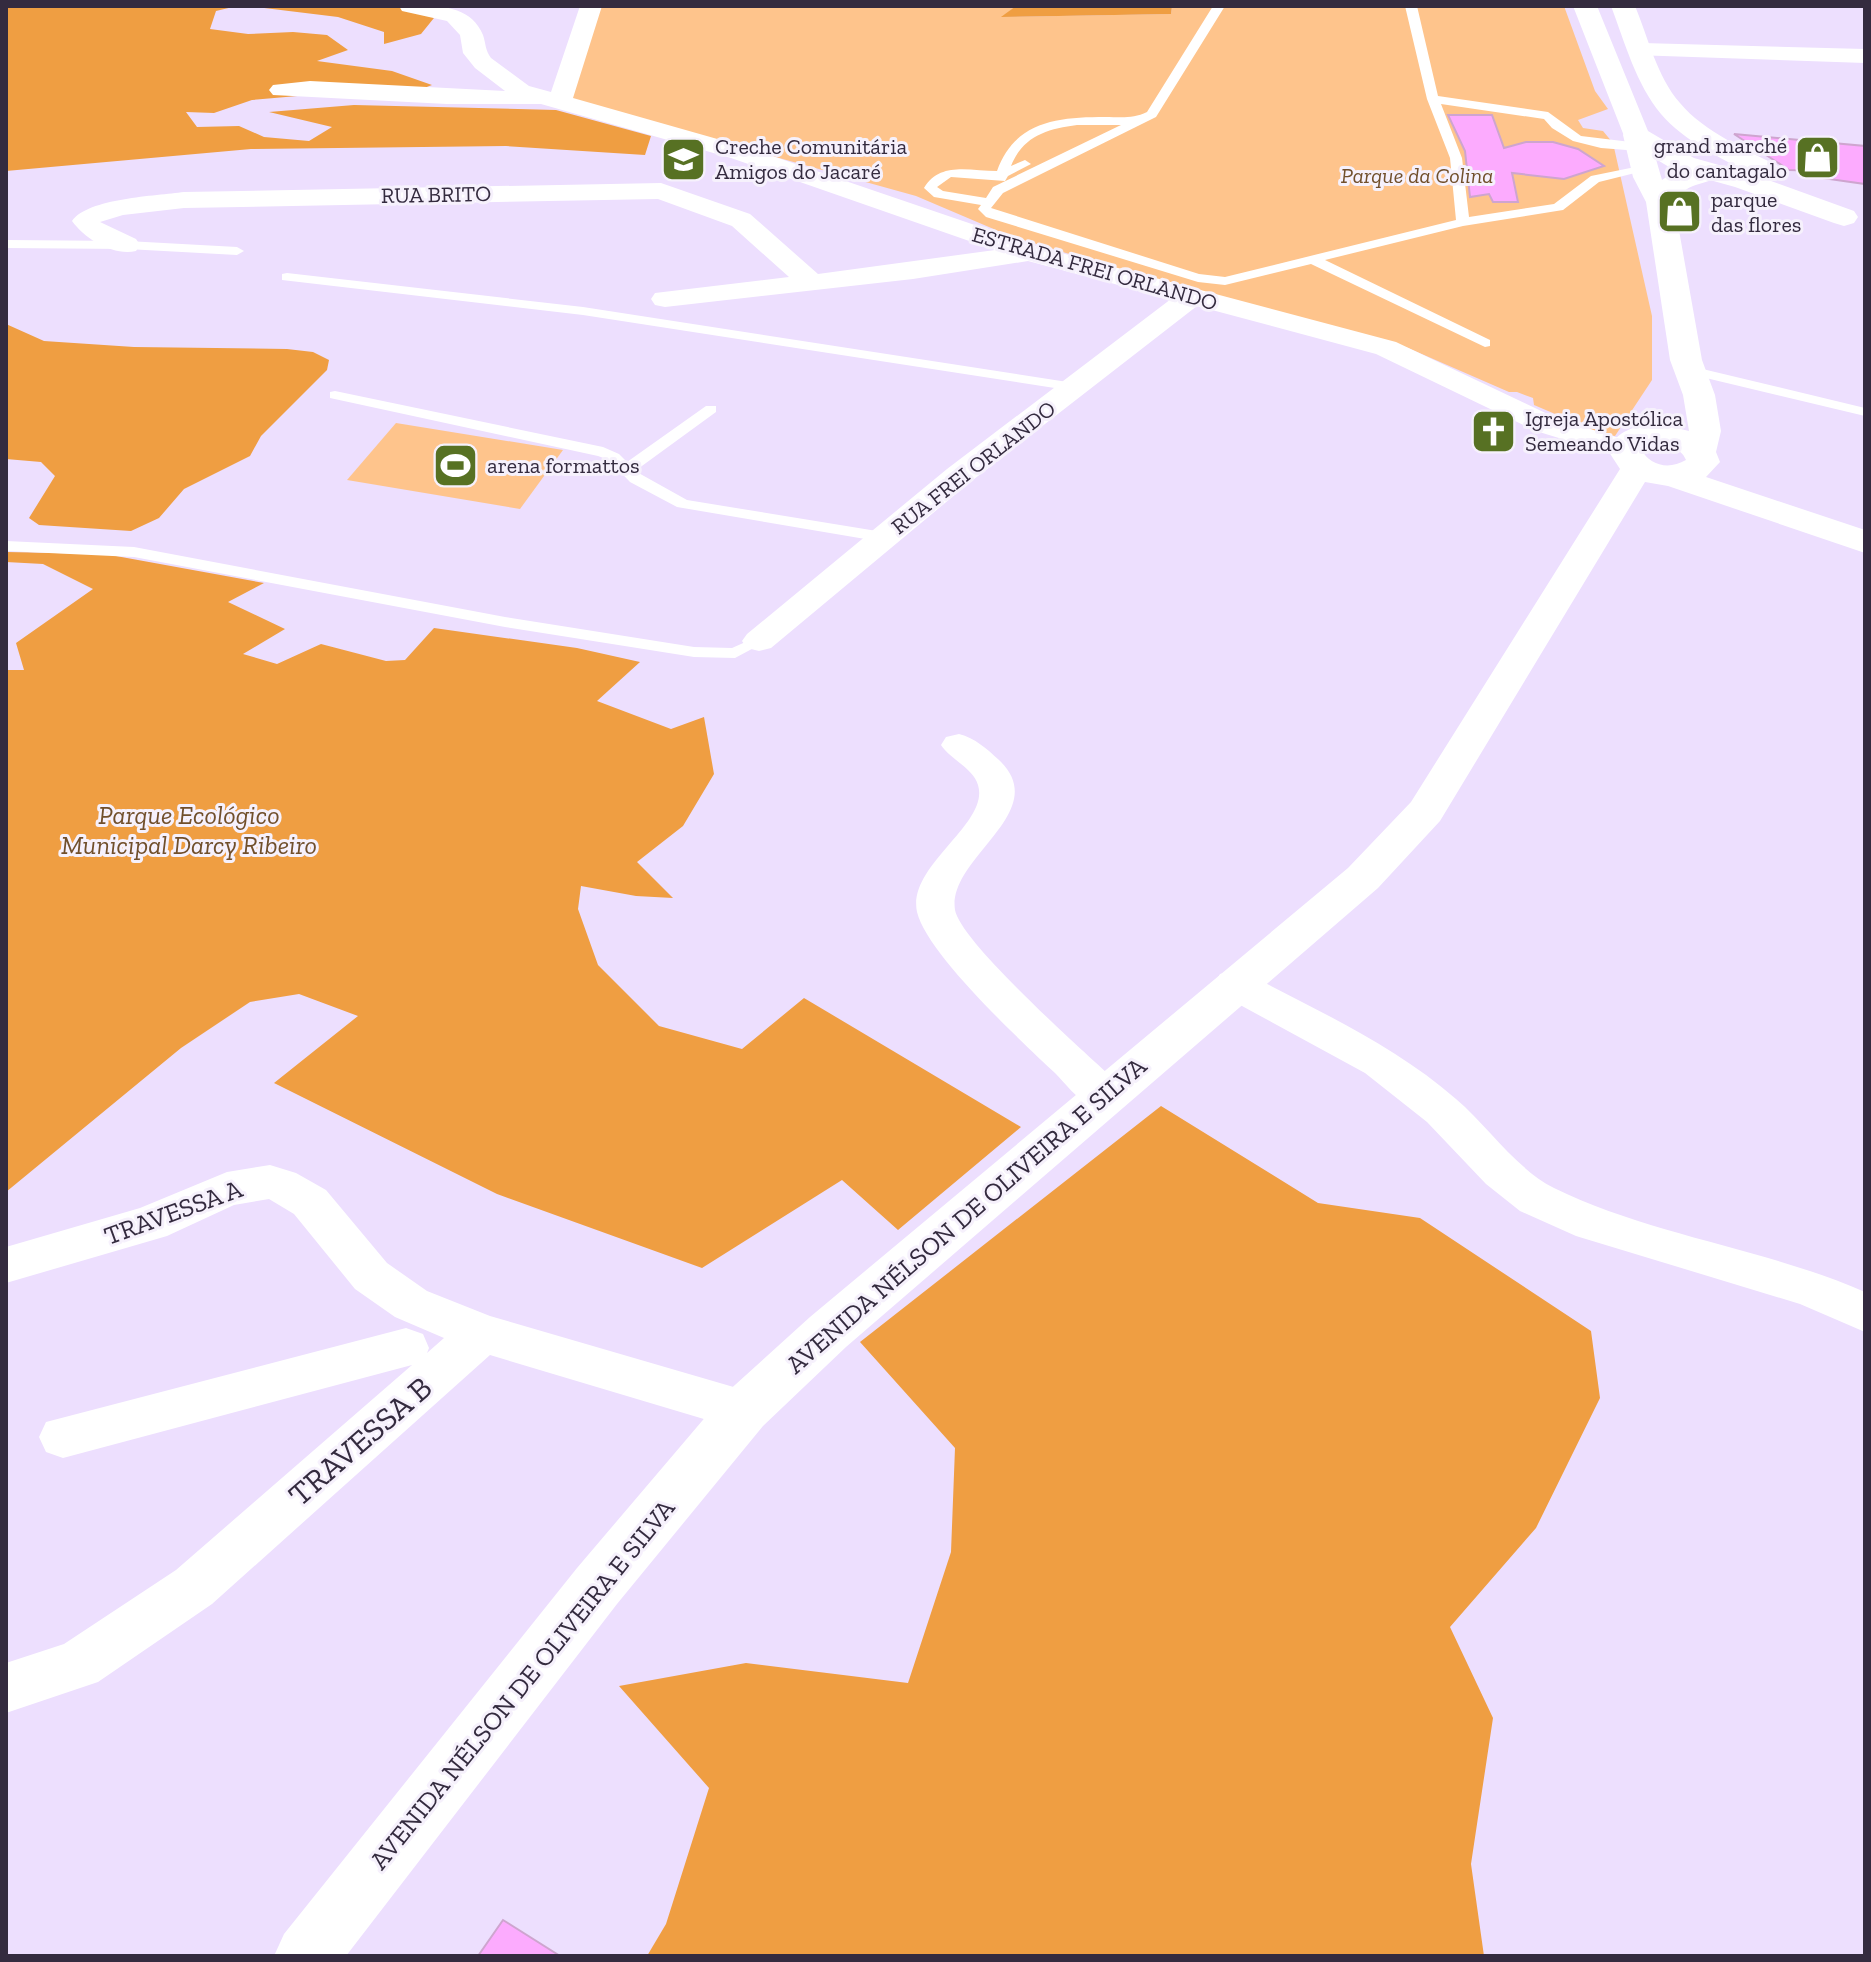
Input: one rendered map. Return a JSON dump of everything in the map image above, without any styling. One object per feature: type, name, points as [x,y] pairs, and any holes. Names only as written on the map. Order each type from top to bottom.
[{"type":"street","points":[[410,6],[455,16],[471,34],[475,53],[483,63],[521,91],[552,100]]},
{"type":"street","points":[[552,100],[591,6]]},
{"type":"street","points":[[1585,6],[1660,202],[1676,382],[1699,395],[1705,431],[1700,452],[1703,462],[1698,469],[1641,465]]},
{"type":"street","points":[[1623,6],[1671,110],[1735,155],[1803,189],[1854,223]]},
{"type":"street","points":[[1642,50],[1865,56]]},
{"type":"street","points":[[281,90],[310,88],[552,100]]},
{"type":"street","name":"ESTRADA FREI ORLANDO","points":[[552,100],[740,153],[1030,253],[1386,348],[1547,425],[1641,465]]},
{"type":"street","points":[[1637,142],[1671,110]]},
{"type":"street","points":[[1637,142],[1708,172],[1745,181],[1854,223]]},
{"type":"street","points":[[661,191],[740,153]]},
{"type":"street","points":[[1660,202],[1668,186],[1683,177],[1737,166],[1739,163],[1735,155]]},
{"type":"street","name":"RUA BRITO","points":[[127,245],[93,231],[85,221],[120,208],[184,200],[661,191],[741,220],[812,283]]},
{"type":"street","points":[[665,299],[812,283],[1030,253]]},
{"type":"street","name":"RUA FREI ORLANDO","points":[[759,641],[883,537],[1191,297]]},
{"type":"street","name":"AVENIDA NÉLSON DE OLIVEIRA E SILVA","points":[[306,1956],[597,1586],[744,1410],[828,1332],[1234,984],[1363,878],[1426,811],[1510,671],[1641,465],[1676,382]]},
{"type":"street","points":[[1641,465],[1672,436],[1688,442],[1739,486],[1777,511]]},
{"type":"street","points":[[1641,465],[1747,506],[1777,511],[1865,542]]},
{"type":"street","points":[[959,745],[992,775],[998,789],[998,801],[993,812],[949,867],[935,901],[936,915],[957,950],[1104,1095]]},
{"type":"street","points":[[1234,984],[1380,1062],[1442,1111],[1501,1172],[1536,1199],[1592,1223],[1812,1289],[1865,1313]]},
{"type":"street","name":"TRAVESSA A","points":[[6,1265],[151,1223],[227,1189],[270,1182],[310,1202],[408,1326],[482,1333]]},
{"type":"street","points":[[63,1437],[408,1326],[400,1405]]},
{"type":"street","points":[[482,1333],[744,1410]]},
{"type":"street","name":"TRAVESSA B","points":[[6,1688],[79,1664],[194,1587],[482,1333]]},
{"type":"lane","points":[[1219,6],[1152,114],[998,190],[984,209],[991,214],[1198,278],[1241,279],[1463,222],[1558,207],[1637,142]]},
{"type":"lane","points":[[1411,6],[1433,99],[1456,158],[1463,222]]},
{"type":"lane","points":[[1433,99],[1548,116],[1557,129],[1582,141],[1637,142]]},
{"type":"lane","points":[[987,202],[939,194],[930,188],[937,177],[1002,174],[1115,121]]},
{"type":"lane","points":[[998,190],[1014,147],[1023,138],[1070,123],[1143,121]]},
{"type":"lane","points":[[6,244],[127,245],[237,251]]},
{"type":"lane","points":[[1314,260],[1485,343]]},
{"type":"lane","points":[[287,277],[480,295],[882,360],[1074,387]]},
{"type":"lane","points":[[1676,382],[1865,412]]},
{"type":"lane","points":[[335,395],[587,447],[614,457],[625,471],[683,504],[883,537]]},
{"type":"lane","points":[[625,471],[711,409]]},
{"type":"lane","points":[[6,546],[134,552],[505,622],[694,652],[735,653],[759,641]]},
{"type":"green space","points":[[6,6],[237,6],[216,11],[210,29],[248,34],[293,32],[327,35],[348,50],[317,61],[392,71],[432,85],[403,96],[309,95],[252,100],[214,113],[186,112],[197,127],[239,126],[264,137],[309,141],[332,127],[269,112],[354,105],[556,110],[651,136],[645,155],[506,146],[251,149],[6,171]]},
{"type":"green space","points":[[248,6],[421,6],[438,13],[421,34],[384,44],[384,32],[338,17]]},
{"type":"green space","name":"Parque da Colina","points":[[583,6],[1016,6],[1003,17],[1171,14],[1172,6],[1564,6],[1595,91],[1608,109],[1578,120],[1583,128],[1603,131],[1613,143],[1652,316],[1652,380],[1615,436],[1602,434],[1534,405],[1533,398],[1509,392],[1408,348],[1010,236],[916,196],[562,98]]},
{"type":"green space","points":[[1016,6],[1172,6],[1171,14],[1001,17]]},
{"type":"green space","points":[[6,324],[44,341],[134,347],[287,349],[313,352],[329,360],[327,370],[261,436],[250,456],[184,489],[159,518],[131,531],[39,525],[29,518],[55,476],[41,462],[6,459]]},
{"type":"green space","name":"arena formattos","points":[[396,423],[563,450],[520,509],[347,480]]},
{"type":"green space","name":"Parque Ecológico Municipal Darcy Ribeiro","points":[[6,552],[105,554],[264,583],[228,602],[285,629],[243,654],[277,664],[321,644],[386,661],[405,660],[434,628],[577,648],[640,662],[597,701],[671,729],[704,717],[714,774],[683,826],[637,862],[673,898],[636,896],[581,886],[578,909],[598,965],[659,1026],[742,1049],[804,998],[1021,1127],[898,1230],[842,1180],[702,1268],[497,1194],[274,1083],[358,1016],[299,994],[250,1002],[181,1048],[6,1192],[6,670],[24,670],[16,643],[93,589],[43,564],[6,562]]},
{"type":"green space","points":[[1161,1106],[1318,1203],[1420,1218],[1591,1331],[1600,1398],[1536,1528],[1450,1627],[1493,1718],[1471,1864],[1484,1956],[647,1956],[666,1924],[709,1788],[619,1686],[746,1663],[908,1683],[951,1552],[955,1448],[860,1342]]},
{"type":"building","points":[[1448,115],[1492,115],[1504,148],[1526,142],[1553,142],[1578,149],[1604,166],[1564,179],[1512,173],[1518,202],[1493,202],[1489,194],[1470,197],[1465,151]]},
{"type":"building","name":"grand marché do cantagalo","points":[[1734,134],[1865,146],[1865,184],[1822,178],[1824,171],[1789,170]]},
{"type":"building","points":[[503,1920],[560,1956],[478,1956]]},
{"type":"place","name":"grand marché do cantagalo","points":[[1818,158]]},
{"type":"place","name":"Creche Comunitária Amigos do Jacaré","points":[[684,159]]},
{"type":"place","name":"parque das flores","points":[[1680,212]]},
{"type":"place","name":"Igreja Apostólica Semeando Vidas","points":[[1494,431]]},
{"type":"place","name":"arena formattos","points":[[456,465]]}]
